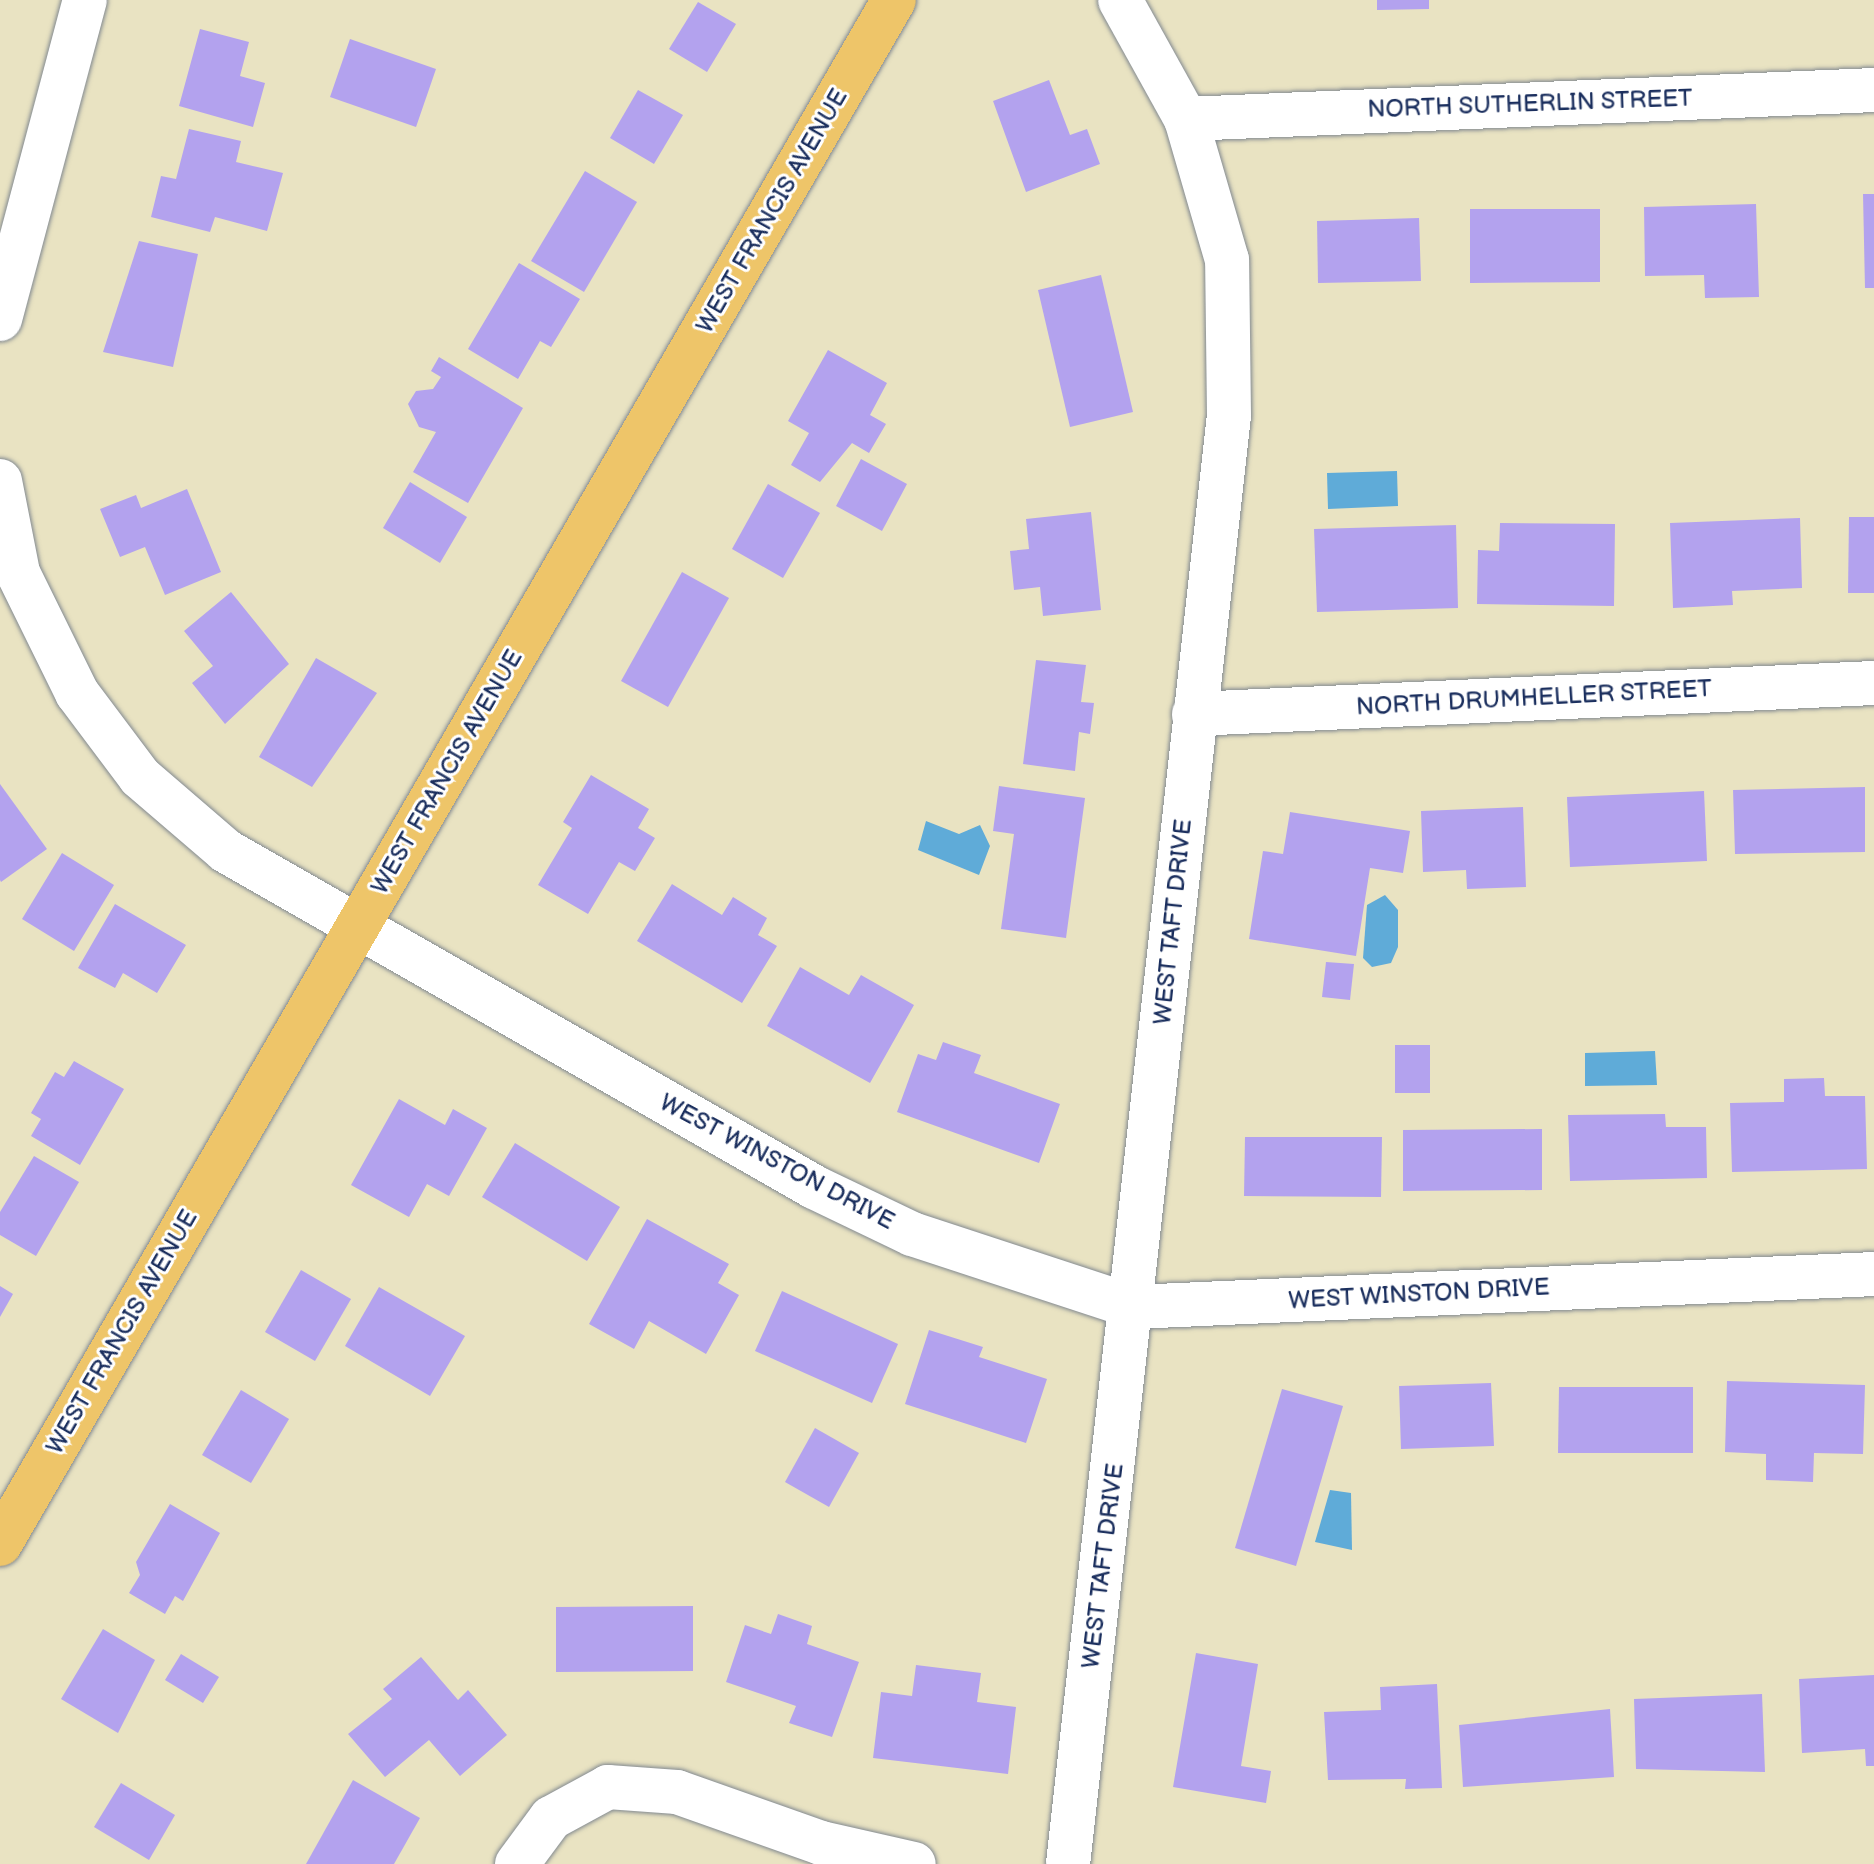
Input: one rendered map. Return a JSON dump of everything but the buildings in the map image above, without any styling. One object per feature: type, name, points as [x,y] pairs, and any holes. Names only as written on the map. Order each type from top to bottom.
[{"type":"main road","name":"WEST FRANCIS AVENUE","points":[[0,1544],[894,0]]},
{"type":"street","points":[[1,297],[85,0]]},
{"type":"street","name":"WEST TAFT DRIVE","points":[[1068,1864],[1134,1307],[1194,714],[1229,416],[1227,260],[1186,119],[1120,0]]},
{"type":"street","name":"NORTH SUTHERLIN STREET","points":[[1186,119],[1874,90]]},
{"type":"street","name":"WEST WINSTON DRIVE","points":[[0,481],[18,573],[77,693],[140,777],[226,851],[814,1187],[986,1263],[1134,1307],[1874,1274]]},
{"type":"street","name":"NORTH DRUMHELLER STREET","points":[[1194,714],[1874,683]]},
{"type":"street","points":[[517,1864],[551,1818],[608,1787],[677,1792],[821,1843],[914,1864]]},
{"type":"water","points":[[1397,471],[1398,506],[1328,509],[1327,473]]},
{"type":"water","points":[[926,821],[959,834],[980,825],[990,846],[979,875],[918,850]]},
{"type":"water","points":[[1385,895],[1398,910],[1398,947],[1391,963],[1372,967],[1363,958],[1367,905]]},
{"type":"water","points":[[1655,1051],[1657,1085],[1585,1086],[1585,1053]]},
{"type":"water","points":[[1330,1490],[1351,1493],[1352,1550],[1315,1542]]}]
